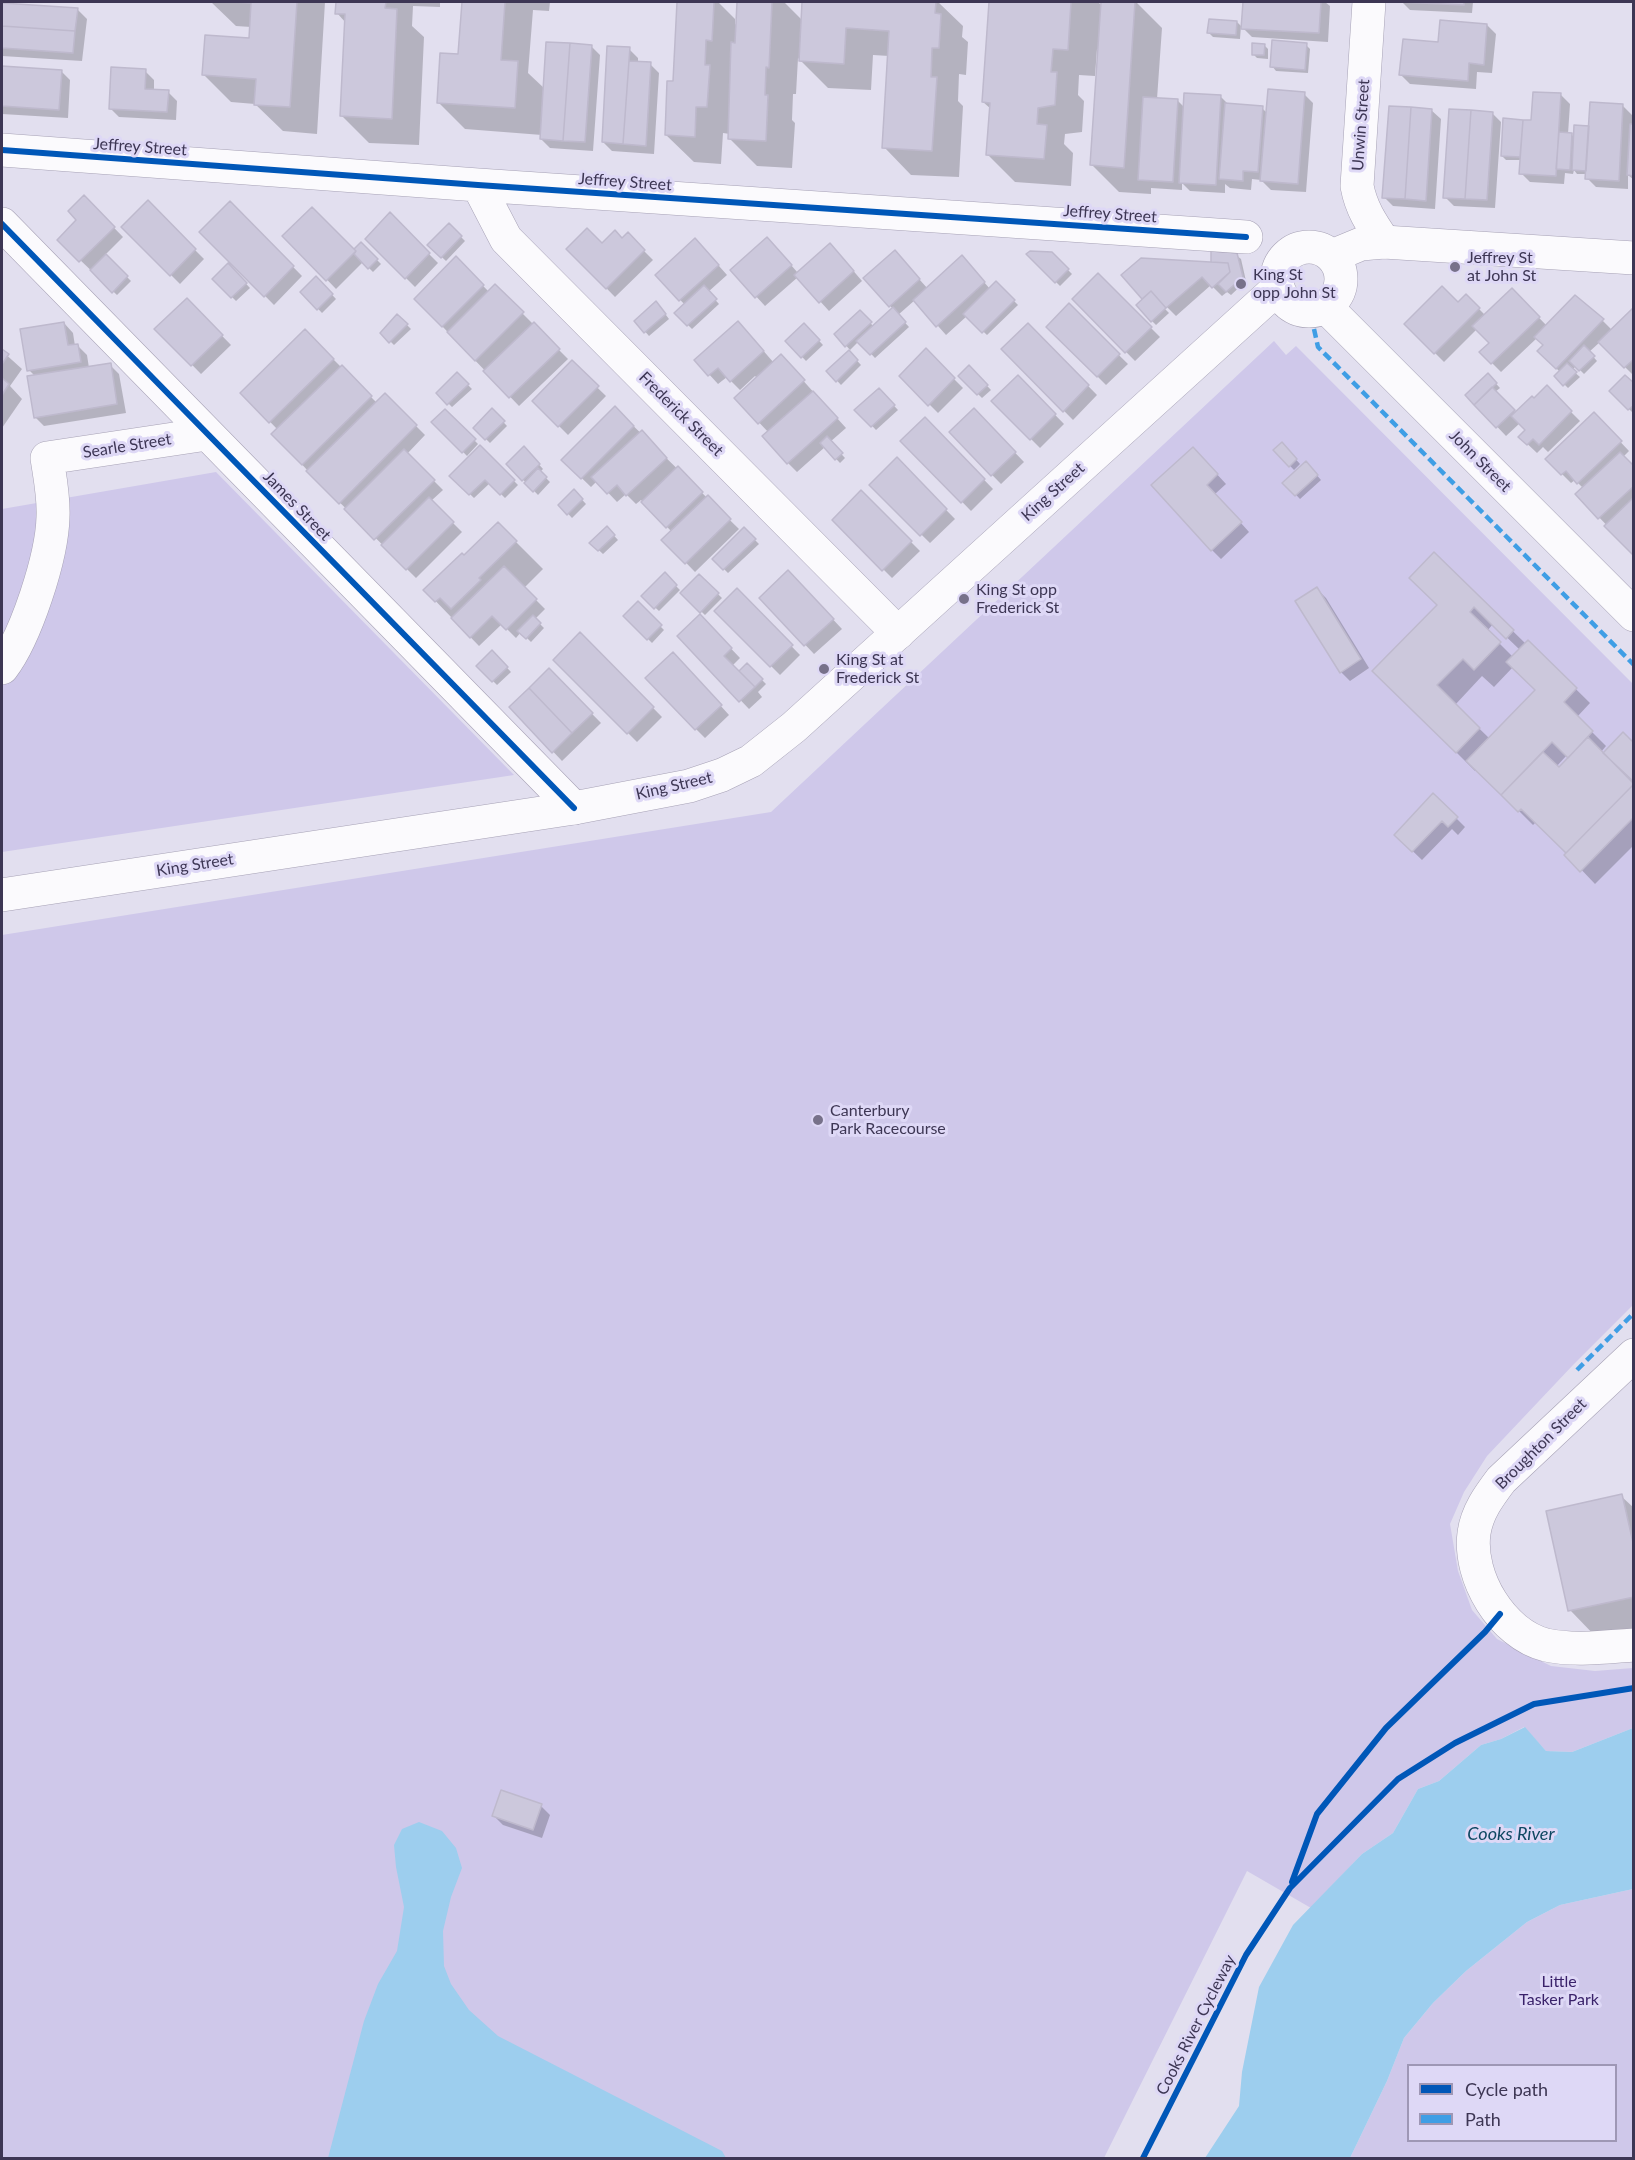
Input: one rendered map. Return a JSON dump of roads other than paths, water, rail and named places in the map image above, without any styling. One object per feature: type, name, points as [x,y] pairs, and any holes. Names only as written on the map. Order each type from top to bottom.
[{"type":"street","name":"Unwin Street","points":[[1369,2],[1357,186],[1365,215],[1384,242]]},
{"type":"street","name":"Jeffrey Street","points":[[2,150],[1246,237]]},
{"type":"street","name":"Frederick Street","points":[[478,185],[506,239],[898,633]]},
{"type":"street","name":"James Street","points":[[2,224],[574,808]]},
{"type":"street","points":[[1332,256],[1361,244],[1384,242],[1634,258]]},
{"type":"street","points":[[1303,247],[1323,250],[1332,256],[1341,273],[1341,283],[1334,301],[1326,308],[1317,311],[1297,310],[1282,297],[1278,288],[1279,267],[1284,258],[1303,247]]},
{"type":"street","name":"King Street","points":[[2,895],[574,808],[689,786],[722,775],[751,761],[794,728],[1278,288]]},
{"type":"street","name":"John Street","points":[[1326,308],[1634,615]]},
{"type":"street","name":"Searle Street","points":[[2,668],[28,616],[45,570],[51,543],[53,500],[47,458],[207,434]]},
{"type":"street","name":"Broughton Street","points":[[1634,1355],[1501,1480],[1488,1497],[1479,1515],[1474,1534],[1474,1553],[1479,1575],[1488,1596],[1500,1614],[1514,1627],[1544,1644],[1561,1647],[1634,1645]]},
{"type":"water","name":"Cooks River","points":[[1525,1727],[1546,1751],[1572,1752],[1633,1728],[1633,1889],[1560,1905],[1527,1922],[1466,1971],[1433,2003],[1404,2038],[1387,2081],[1350,2158],[1205,2158],[1239,2106],[1242,2072],[1259,1987],[1293,1925],[1362,1854],[1393,1833],[1418,1789],[1439,1781],[1481,1745],[1501,1739]]},
{"type":"water","points":[[419,1822],[442,1831],[456,1848],[462,1868],[451,1897],[443,1931],[444,1966],[451,1984],[469,2010],[498,2036],[722,2151],[726,2158],[328,2158],[364,2021],[378,1984],[397,1951],[404,1907],[394,1845],[402,1829]]},
{"type":"place","name":"Jeffrey St at John St","points":[[1455,267]]},
{"type":"place","name":"King St opp John St","points":[[1241,284]]},
{"type":"place","name":"King St opp Frederick St","points":[[964,599]]},
{"type":"place","name":"King St at Frederick St","points":[[824,669]]},
{"type":"place","name":"Canterbury Park Racecourse","points":[[818,1120]]},
{"type":"park label","name":"Little Tasker Park","points":[[1559,1991]]}]
